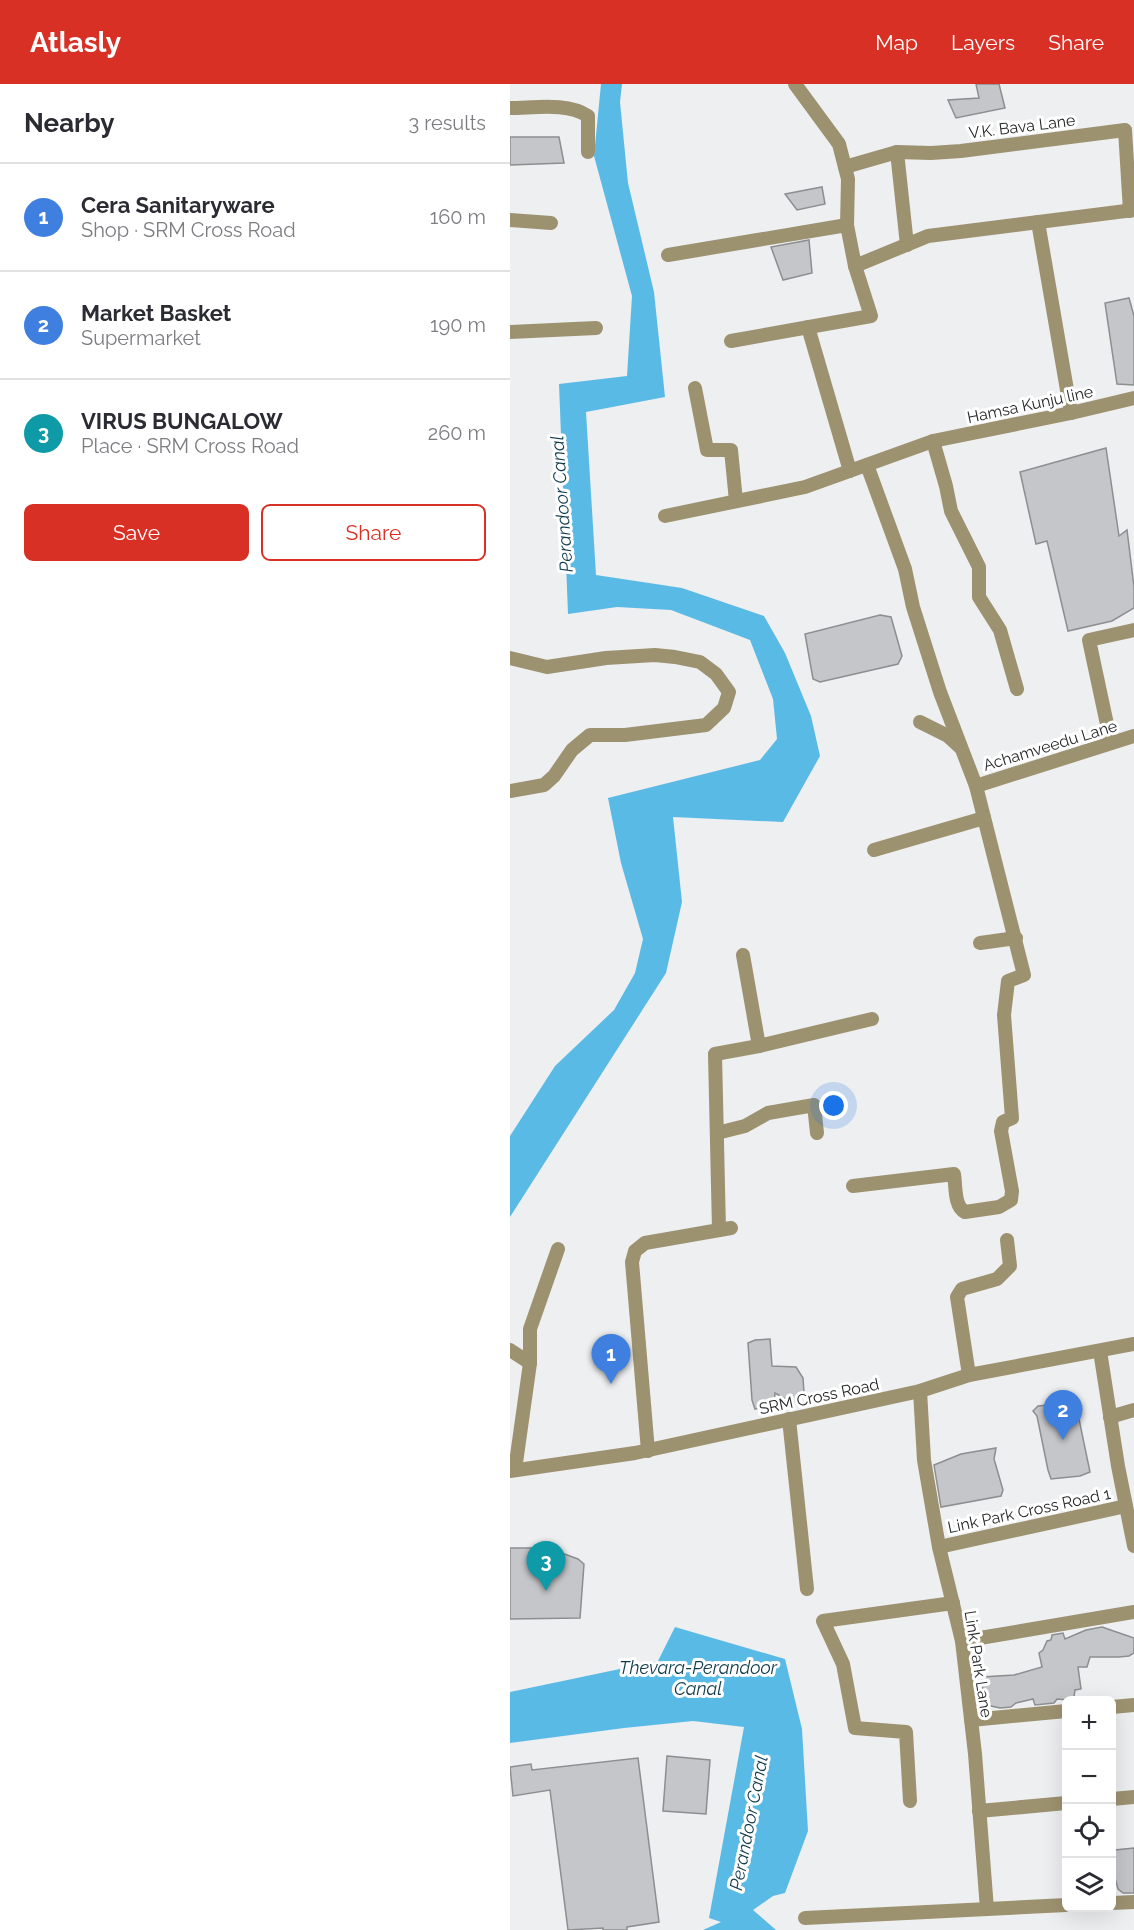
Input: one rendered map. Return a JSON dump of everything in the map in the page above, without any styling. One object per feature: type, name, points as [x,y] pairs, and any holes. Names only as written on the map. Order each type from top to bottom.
[{"type":"street","points":[[731,341],[871,316],[855,266],[847,225],[848,179],[839,144],[795,84]]},
{"type":"street","points":[[510,108],[568,108],[580,111],[588,116],[588,152]]},
{"type":"street","name":"V.K. Bava Lane","points":[[845,166],[897,152],[961,151],[1125,130],[1132,210],[928,236],[855,266]]},
{"type":"street","points":[[897,152],[907,245]]},
{"type":"street","points":[[510,220],[551,223]]},
{"type":"street","points":[[1038,222],[1071,413]]},
{"type":"street","points":[[668,255],[847,225]]},
{"type":"street","points":[[808,327],[850,471]]},
{"type":"street","points":[[510,332],[596,328]]},
{"type":"street","points":[[695,388],[707,450],[731,450],[736,501]]},
{"type":"street","name":"Hamsa Kunju line","points":[[665,516],[805,487],[933,441],[1134,398]]},
{"type":"street","points":[[933,441],[951,511],[979,567],[979,597],[1000,630],[1017,689]]},
{"type":"street","points":[[853,1186],[954,1174],[957,1204],[962,1211],[999,1207],[1011,1200],[1012,1191],[1001,1131],[1003,1122],[1012,1118],[1004,1015],[1008,981],[1024,975],[976,786],[940,692],[913,608],[905,569],[867,465]]},
{"type":"street","points":[[1111,743],[1089,640],[1134,630]]},
{"type":"street","points":[[510,658],[547,667],[606,658],[655,655],[675,657],[700,662],[716,674],[729,692],[724,708],[706,725],[625,735],[590,735],[572,750],[554,776],[543,785],[510,791]]},
{"type":"street","points":[[920,722],[948,736],[961,748]]},
{"type":"street","name":"Achamveedu Lane","points":[[976,786],[1134,736]]},
{"type":"street","points":[[874,850],[984,818]]},
{"type":"street","points":[[980,943],[1016,938]]},
{"type":"street","points":[[743,955],[759,1046]]},
{"type":"street","points":[[648,1450],[632,1262],[635,1251],[645,1243],[725,1229],[717,1133],[715,1054],[872,1019]]},
{"type":"street","points":[[717,1133],[745,1126],[768,1113],[814,1105],[817,1133]]},
{"type":"street","points":[[969,1375],[957,1297],[962,1289],[997,1279],[1011,1266],[1007,1240]]},
{"type":"street","points":[[513,1471],[530,1363],[530,1329],[558,1249]]},
{"type":"street","name":"SRM Cross Road","points":[[513,1471],[648,1450],[920,1391],[969,1375],[1134,1344]]},
{"type":"street","points":[[510,1350],[530,1363]]},
{"type":"street","points":[[1100,1352],[1134,1546]]},
{"type":"street","name":"Link Park Lane","points":[[920,1391],[924,1460],[939,1547],[962,1641],[987,1909]]},
{"type":"street","points":[[1110,1417],[1134,1410]]},
{"type":"street","points":[[789,1419],[807,1589]]},
{"type":"street","name":"Link Park Cross Road 1","points":[[939,1547],[1126,1506]]},
{"type":"street","points":[[910,1801],[906,1732],[855,1728],[843,1664],[823,1621],[953,1604]]},
{"type":"street","points":[[962,1641],[1134,1612]]},
{"type":"street","points":[[1116,1707],[1134,1705]]},
{"type":"street","points":[[971,1720],[1062,1711]]},
{"type":"street","points":[[1116,1799],[1134,1797]]},
{"type":"street","points":[[979,1811],[1062,1803]]},
{"type":"street","points":[[1116,1903],[1134,1902]]},
{"type":"street","points":[[805,1918],[832,1924],[987,1909],[1062,1905]]},
{"type":"water","points":[[601,84],[622,84],[620,102],[628,183],[654,292],[665,397],[586,412],[596,575],[682,588],[764,616],[785,653],[811,716],[820,756],[783,822],[673,817],[682,902],[666,973],[510,1217],[510,1136],[555,1066],[614,1010],[635,973],[643,939],[621,863],[608,798],[760,760],[777,739],[773,699],[750,640],[671,610],[617,607],[568,614],[559,384],[627,376],[632,296],[594,156]]},
{"type":"water","name":"Thevara-Perandoor Canal","points":[[675,1627],[785,1659],[802,1729],[808,1831],[785,1893],[773,1896],[753,1910],[776,1930],[703,1930],[721,1922],[709,1918],[744,1727],[693,1721],[510,1743],[510,1692],[658,1661]]},
{"type":"building","points":[[976,84],[999,84],[1005,108],[956,118],[948,100],[979,98]]},
{"type":"building","points":[[510,137],[559,137],[564,163],[510,165]]},
{"type":"building","points":[[822,187],[825,204],[797,210],[785,194]]},
{"type":"building","points":[[809,240],[812,273],[783,280],[771,247]]},
{"type":"building","points":[[1129,298],[1134,316],[1134,385],[1117,384],[1105,303]]},
{"type":"building","points":[[1106,448],[1119,536],[1127,530],[1134,587],[1134,608],[1112,621],[1068,631],[1047,541],[1036,544],[1020,472]]},
{"type":"building","points":[[880,615],[891,617],[902,656],[898,664],[820,682],[813,679],[805,634]]},
{"type":"building","points":[[770,1339],[772,1366],[796,1367],[803,1378],[804,1393],[793,1403],[775,1393],[774,1404],[755,1409],[752,1400],[748,1343]]},
{"type":"building","points":[[1049,1405],[1079,1419],[1090,1472],[1080,1476],[1051,1479],[1037,1416],[1033,1411],[1038,1406]]},
{"type":"building","points":[[996,1448],[994,1459],[1003,1490],[1001,1496],[941,1507],[934,1465],[961,1454]]},
{"type":"building","points":[[510,1548],[536,1548],[538,1554],[559,1552],[578,1559],[584,1564],[580,1618],[510,1619]]},
{"type":"building","points":[[1102,1627],[1134,1638],[1134,1653],[1119,1657],[1090,1657],[1087,1667],[1078,1667],[1081,1689],[1075,1690],[1074,1696],[1062,1696],[1062,1699],[1057,1699],[1054,1703],[1035,1705],[1033,1699],[1016,1703],[1011,1707],[991,1706],[983,1692],[982,1677],[1014,1675],[1042,1667],[1039,1653],[1047,1641],[1051,1640],[1052,1635],[1063,1633],[1065,1639],[1086,1630]]},
{"type":"building","points":[[667,1756],[710,1760],[706,1814],[663,1811]]},
{"type":"building","points":[[638,1758],[659,1922],[627,1927],[627,1930],[603,1930],[603,1928],[568,1930],[550,1790],[513,1796],[510,1767],[531,1764],[532,1770]]},
{"type":"building","points":[[1134,1848],[1134,1893],[1123,1893],[1118,1889],[1116,1850]]},
{"type":"place","name":"Cera Sanitaryware","points":[[611,1384]]},
{"type":"place","name":"Market Basket","points":[[1063,1440]]},
{"type":"place","name":"VIRUS BUNGALOW","points":[[546,1591]]},
{"type":"water label","name":"Perandoor Canal","points":[[562,504]]},
{"type":"water label","name":"Perandoor Canal","points":[[749,1823]]}]
